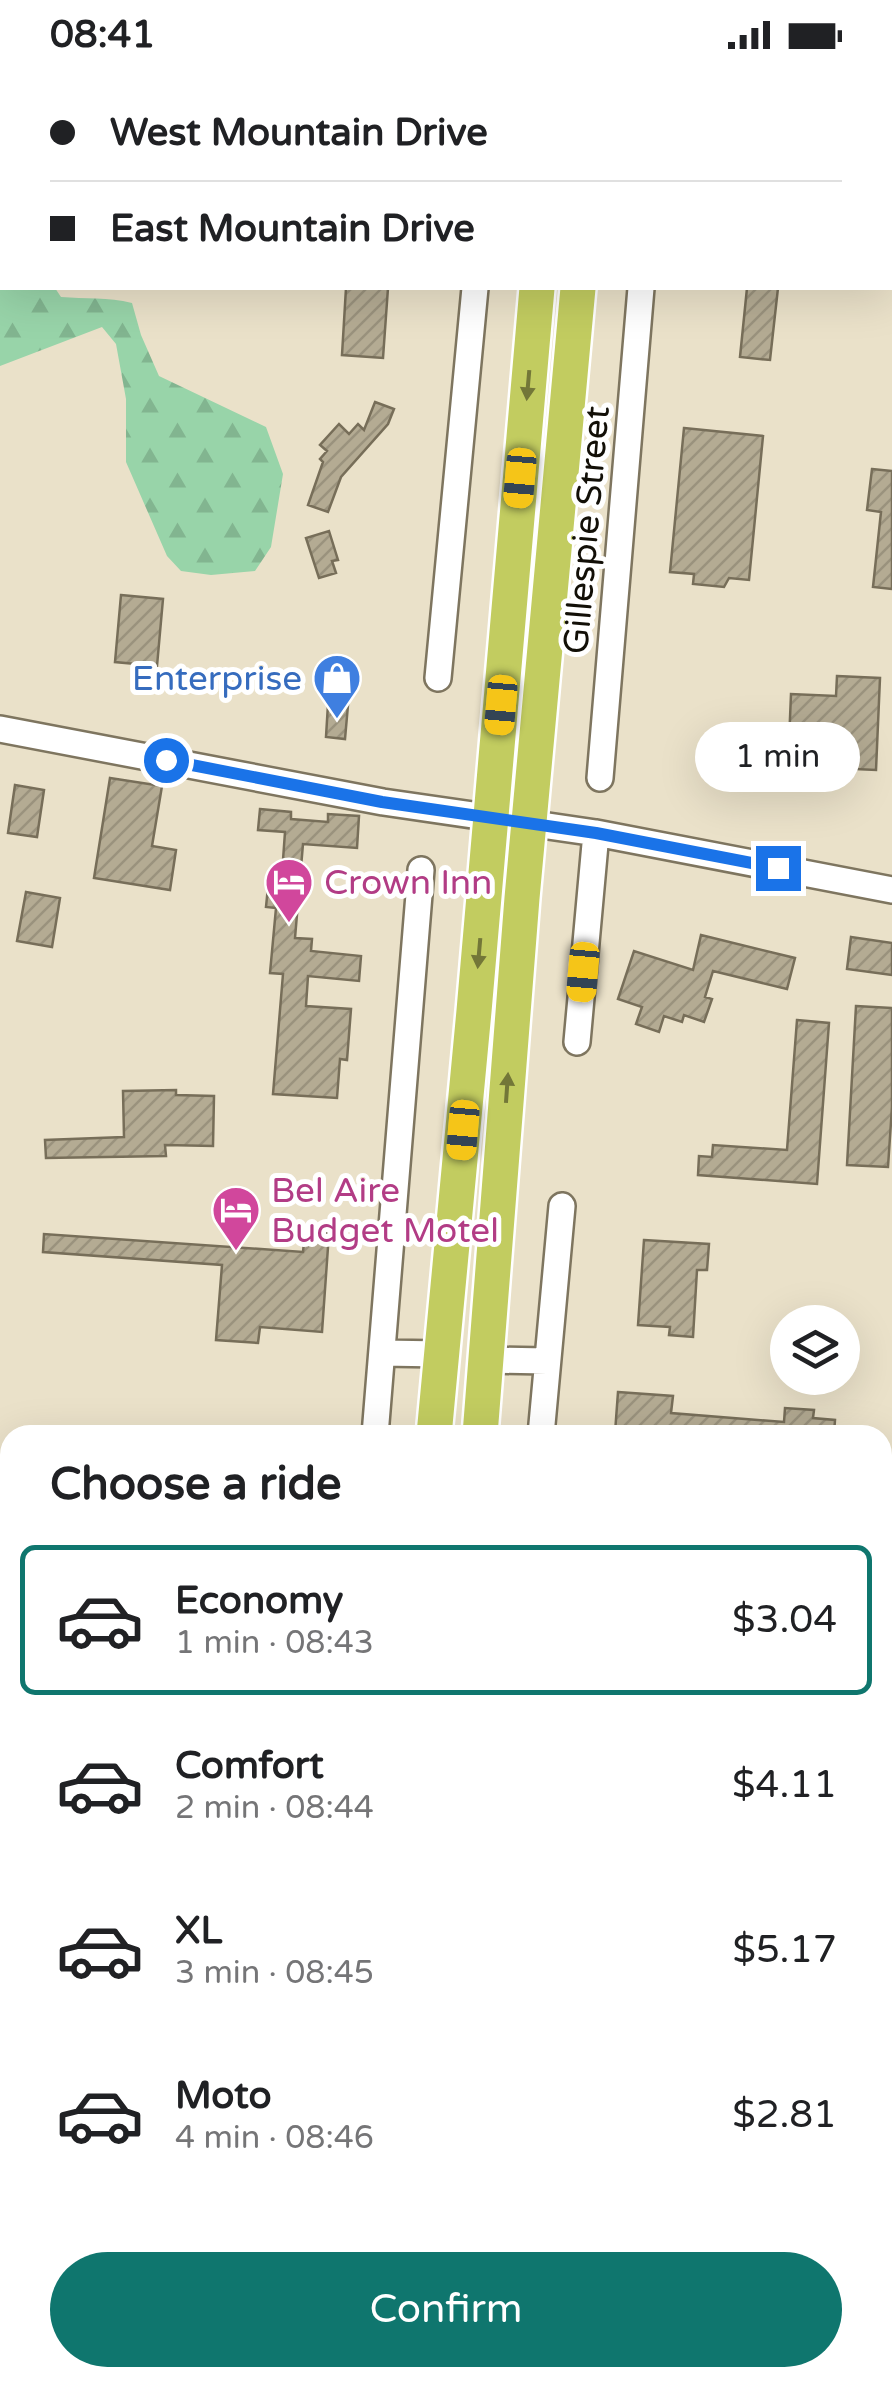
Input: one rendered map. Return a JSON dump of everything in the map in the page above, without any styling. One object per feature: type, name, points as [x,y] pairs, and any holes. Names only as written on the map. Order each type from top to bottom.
[{"type":"highway","points":[[435,1425],[537,290]]},
{"type":"highway","points":[[481,1425],[575,293]]},
{"type":"highway","points":[[472,1027],[477,1071],[476,1144],[465,1344],[474,1358],[485,1360]]},
{"type":"street","points":[[438,678],[475,290]]},
{"type":"street","name":"Gillespie Street","points":[[600,778],[641,290]]},
{"type":"street","points":[[0,728],[382,802],[596,833],[892,890]]},
{"type":"street","points":[[577,1042],[596,833]]},
{"type":"street","points":[[376,1425],[421,870]]},
{"type":"street","points":[[542,1425],[562,1206]]},
{"type":"street","points":[[383,1353],[442,1354]]},
{"type":"street","points":[[485,1360],[547,1361]]},
{"type":"green space","points":[[0,290],[56,290],[61,297],[132,303],[159,376],[266,427],[283,474],[271,547],[255,571],[211,575],[181,571],[167,556],[126,462],[126,399],[116,344],[102,327],[0,366]]},
{"type":"building","points":[[346,290],[388,290],[383,358],[342,355]]},
{"type":"building","points":[[747,290],[778,290],[770,360],[740,357]]},
{"type":"building","points":[[375,402],[394,409],[388,424],[341,477],[328,512],[308,505],[323,462],[320,459],[327,451],[320,445],[339,424],[349,434],[358,424],[364,430]]},
{"type":"building","points":[[684,428],[763,436],[749,580],[729,578],[724,587],[693,584],[694,574],[670,572]]},
{"type":"building","points":[[872,469],[892,471],[892,589],[873,587],[881,512],[867,510]]},
{"type":"building","points":[[329,531],[338,560],[332,561],[336,573],[319,578],[306,538]]},
{"type":"building","points":[[121,595],[163,599],[157,666],[115,662]]},
{"type":"building","points":[[837,676],[880,678],[876,770],[788,766],[791,694],[836,696]]},
{"type":"building","name":"Enterprise","points":[[328,704],[348,705],[345,739],[326,737]]},
{"type":"building","points":[[110,778],[162,786],[152,846],[176,850],[170,890],[94,878]]},
{"type":"building","points":[[15,785],[44,790],[37,837],[8,833]]},
{"type":"building","points":[[260,809],[291,812],[291,819],[328,822],[328,814],[359,816],[357,848],[303,844],[295,938],[312,939],[311,951],[361,956],[359,981],[308,976],[306,1006],[351,1009],[347,1060],[340,1059],[337,1098],[273,1094],[283,974],[270,973],[276,908],[266,907],[268,887],[281,888],[285,832],[258,830]]},
{"type":"building","points":[[26,892],[60,898],[52,947],[17,941]]},
{"type":"building","points":[[701,935],[795,958],[787,989],[713,971],[705,997],[712,999],[704,1022],[684,1015],[682,1022],[664,1016],[659,1032],[636,1024],[642,1007],[618,999],[634,951],[693,970]]},
{"type":"building","points":[[851,937],[892,943],[892,975],[847,969]]},
{"type":"building","points":[[856,1006],[892,1008],[888,1167],[847,1165]]},
{"type":"building","points":[[797,1020],[829,1023],[817,1184],[698,1175],[699,1156],[712,1157],[713,1145],[787,1150]]},
{"type":"building","points":[[176,1090],[176,1095],[214,1096],[213,1146],[165,1145],[166,1156],[46,1158],[45,1140],[124,1137],[123,1091]]},
{"type":"building","points":[[305,1232],[329,1233],[322,1332],[260,1327],[258,1343],[216,1340],[222,1265],[43,1252],[44,1234],[303,1252]]},
{"type":"building","points":[[644,1240],[709,1244],[707,1270],[697,1270],[693,1337],[669,1335],[670,1327],[638,1325]]},
{"type":"building","points":[[618,1392],[673,1396],[671,1413],[784,1422],[785,1408],[814,1410],[813,1418],[835,1420],[835,1425],[616,1425]]},
{"type":"place","name":"Enterprise","points":[[337,720]]},
{"type":"place","name":"Crown Inn","points":[[289,924]]},
{"type":"place","name":"Bel Aire Budget Motel","points":[[236,1252]]},
{"type":"route","points":[[166,760],[382,802],[596,833],[778,868]]}]
